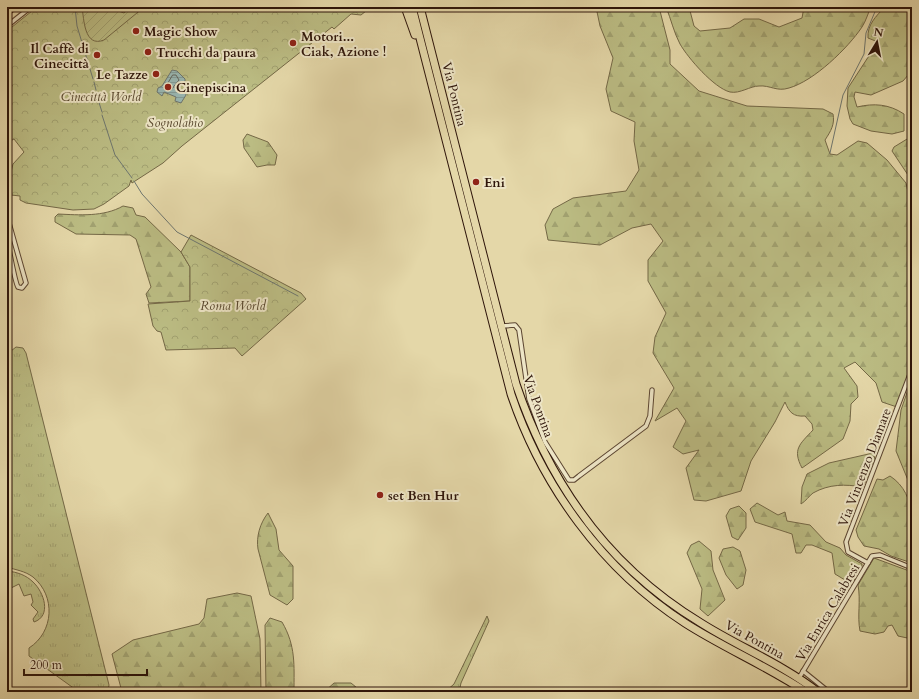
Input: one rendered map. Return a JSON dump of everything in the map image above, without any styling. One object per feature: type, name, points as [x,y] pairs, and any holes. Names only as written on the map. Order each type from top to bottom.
[{"type":"highway","points":[[405,7],[433,100],[438,111]]},
{"type":"highway","name":"Via Pontina","points":[[412,7],[511,394],[531,444],[564,503],[605,554],[656,602],[698,631],[806,692]]},
{"type":"highway","name":"Via Pontina","points":[[420,7],[516,384],[536,437],[556,476],[571,500],[602,541],[641,579],[675,606],[713,630],[799,678],[818,692]]},
{"type":"street","points":[[7,13],[14,7]]},
{"type":"street","points":[[7,26],[30,7]]},
{"type":"street","points":[[7,216],[26,283],[22,288],[18,287],[16,283],[16,274],[7,240]]},
{"type":"street","points":[[502,326],[515,325],[519,330],[529,400],[545,442],[569,480],[574,480],[646,426],[650,416],[652,390]]},
{"type":"street","name":"Via Vincenzo Diamare","points":[[868,563],[848,552],[846,542],[912,369]]},
{"type":"street","points":[[868,563],[872,556],[877,554],[912,568]]},
{"type":"street","name":"Via Enrica Calabresi","points":[[799,678],[868,563]]},
{"type":"street","points":[[803,670],[829,692]]},
{"type":"green space","name":"Cinecittà World","points":[[37,7],[371,7],[361,15],[351,14],[334,29],[332,27],[182,146],[163,163],[132,183],[131,180],[129,186],[104,204],[94,209],[73,210],[26,203],[20,200],[20,196],[11,195],[8,184],[13,164],[24,152],[14,139],[7,143],[7,88],[12,86],[7,69],[7,31]]},
{"type":"green space","points":[[82,7],[112,7],[113,9],[124,13],[131,7],[143,8],[104,40],[97,41],[92,40],[86,31]]},
{"type":"green space","points":[[596,7],[659,7],[670,50],[670,64],[699,91],[747,106],[823,109],[833,114],[832,127],[825,140],[830,154],[837,155],[858,141],[867,143],[887,160],[906,183],[912,210],[912,363],[897,407],[882,402],[876,383],[855,362],[844,368],[857,386],[858,397],[851,404],[850,421],[843,439],[802,468],[799,461],[798,451],[801,443],[813,430],[812,424],[805,416],[794,415],[788,409],[785,402],[775,422],[751,461],[741,491],[706,501],[694,500],[686,468],[699,450],[683,454],[673,447],[686,421],[677,408],[655,421],[674,388],[653,353],[655,337],[666,313],[648,281],[648,260],[663,241],[651,224],[632,228],[600,245],[548,240],[545,225],[553,209],[573,198],[626,191],[639,170],[634,141],[635,122],[611,111],[606,89],[613,58],[600,26]]},
{"type":"green space","points":[[666,7],[689,7],[694,26],[700,31],[730,28],[744,19],[759,19],[779,27],[802,18],[804,7],[871,7],[865,22],[856,35],[830,63],[809,78],[799,84],[785,89],[759,86],[741,91],[730,92],[709,79],[689,57],[678,40]]},
{"type":"green space","points":[[885,7],[912,7],[912,58],[909,74],[903,81],[871,95],[855,92],[854,97],[857,107],[881,105],[893,108],[904,114],[904,131],[892,134],[871,131],[853,124],[850,119],[847,106],[848,88],[878,42],[868,38],[869,29],[875,17]]},
{"type":"green space","points":[[247,134],[268,142],[277,155],[275,165],[257,167],[244,148],[243,140]]},
{"type":"green space","points":[[912,136],[912,181],[892,151],[894,147]]},
{"type":"green space","points":[[123,206],[133,208],[136,215],[145,217],[181,252],[190,267],[190,301],[149,303],[146,294],[151,287],[136,239],[130,235],[76,234],[55,222],[55,217],[58,214],[100,214],[116,210]]},
{"type":"green space","name":"Roma World","points":[[191,235],[301,293],[306,299],[242,356],[235,348],[166,350],[161,332],[157,331],[153,326],[148,304],[190,301],[190,267],[181,252]]},
{"type":"green space","points":[[16,347],[23,348],[26,353],[109,685],[108,692],[79,692],[29,656],[29,648],[43,633],[49,614],[46,594],[33,577],[24,572],[7,567],[7,360],[11,351]]},
{"type":"green space","points":[[912,378],[912,490],[896,451],[901,410]]},
{"type":"green space","points":[[873,453],[875,459],[863,487],[850,485],[831,486],[813,493],[801,504],[802,487],[807,474],[829,463]]},
{"type":"green space","points":[[890,476],[906,493],[910,504],[913,527],[912,563],[891,556],[879,549],[864,546],[858,537],[856,530],[877,479],[883,480]]},
{"type":"green space","points":[[757,503],[778,515],[785,512],[787,521],[810,525],[826,542],[840,548],[846,555],[862,564],[862,568],[854,581],[845,580],[835,574],[832,553],[812,545],[806,545],[801,553],[796,553],[792,534],[755,522],[750,509]]},
{"type":"green space","points":[[739,506],[746,513],[746,528],[738,540],[732,537],[726,516],[730,509]]},
{"type":"green space","points":[[268,513],[276,529],[279,550],[293,566],[293,599],[287,605],[270,595],[258,549],[259,530]]},
{"type":"green space","points":[[699,541],[711,551],[713,570],[725,600],[708,616],[700,609],[702,589],[687,553],[691,545]]},
{"type":"green space","points":[[733,547],[740,551],[746,570],[743,585],[737,589],[726,575],[719,558],[723,549]]},
{"type":"green space","points":[[874,558],[912,572],[912,639],[898,636],[892,625],[888,626],[884,632],[875,634],[860,631],[858,585]]},
{"type":"green space","points":[[7,571],[24,576],[37,586],[43,597],[44,604],[43,615],[40,619],[34,622],[33,619],[38,612],[31,605],[33,602],[31,594],[24,596],[19,584],[11,588],[7,586]]},
{"type":"green space","points":[[237,593],[251,596],[260,639],[261,692],[122,692],[112,654],[133,640],[199,624],[204,618],[207,599]]},
{"type":"green space","points":[[487,616],[489,621],[461,683],[459,692],[445,692],[454,684]]},
{"type":"green space","points":[[270,618],[282,622],[290,639],[293,656],[294,692],[266,692],[265,625]]},
{"type":"green space","points":[[334,683],[351,683],[362,692],[324,692]]},
{"type":"water","name":"Cinepiscina","points":[[172,70],[177,71],[185,79],[185,86],[183,84],[177,87],[177,89],[183,91],[185,88],[186,95],[181,103],[175,101],[176,97],[164,92],[162,96],[157,92],[158,88],[162,86]]},
{"type":"waterway","points":[[75,7],[77,26],[93,79]]},
{"type":"waterway","points":[[830,153],[843,95],[864,54],[866,33],[877,7]]},
{"type":"waterway","points":[[94,82],[96,90]]},
{"type":"waterway","points":[[96,93],[102,112]]},
{"type":"waterway","points":[[102,115],[115,155],[132,178]]},
{"type":"waterway","points":[[134,181],[142,194],[177,232],[298,296]]},
{"type":"place","name":"Magic Show","points":[[136,31]]},
{"type":"place","name":"Motori... Ciak, Azione !","points":[[293,43]]},
{"type":"place","name":"Trucchi da paura","points":[[148,52]]},
{"type":"place","name":"Il Caffè di Cinecittà","points":[[97,55]]},
{"type":"place","name":"Le Tazze","points":[[156,74]]},
{"type":"place","name":"Cinepiscina","points":[[168,87]]},
{"type":"place","name":"Eni","points":[[476,182]]},
{"type":"place","name":"set Ben Hur","points":[[380,495]]},
{"type":"park label","name":"Sognolabio","points":[[175,122]]}]
